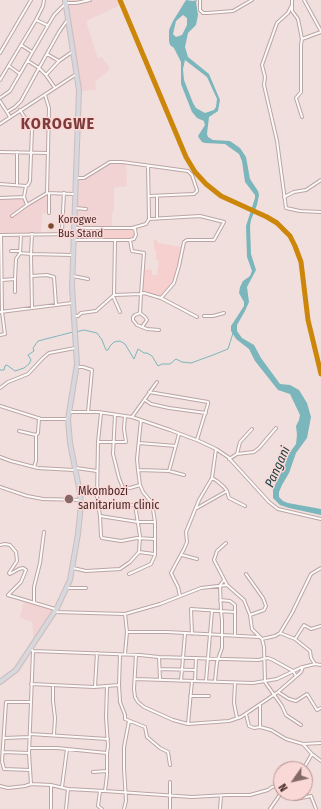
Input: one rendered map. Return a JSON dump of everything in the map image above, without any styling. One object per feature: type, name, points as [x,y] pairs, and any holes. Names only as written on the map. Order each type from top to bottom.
[{"type":"highway","points":[[0,682],[16,670],[32,650],[56,610],[67,588],[73,568],[78,534],[80,500],[70,443],[68,412],[77,366],[73,276],[79,90],[66,1]]},
{"type":"street","points":[[0,53],[31,0]]},
{"type":"street","points":[[0,80],[36,20],[43,6],[44,0]]},
{"type":"street","points":[[10,117],[0,100],[10,91],[47,25],[66,1],[76,3],[90,0]]},
{"type":"street","points":[[200,0],[200,10],[202,13],[208,14],[233,11],[252,0]]},
{"type":"street","points":[[292,0],[292,11],[298,18],[302,38],[301,92],[296,98],[302,117]]},
{"type":"street","points":[[302,38],[321,31],[304,0]]},
{"type":"street","points":[[292,5],[288,13],[277,23],[262,65],[265,77],[264,85],[277,141],[286,208],[300,212],[321,212]]},
{"type":"street","points":[[7,112],[21,101],[68,18]]},
{"type":"street","points":[[36,20],[47,25]]},
{"type":"street","points":[[21,45],[33,52]]},
{"type":"street","points":[[46,75],[60,61],[73,52]]},
{"type":"street","points":[[47,54],[60,61]]},
{"type":"street","points":[[28,61],[39,68],[55,88]]},
{"type":"street","points":[[9,66],[20,74]]},
{"type":"street","points":[[0,124],[76,75]]},
{"type":"street","points":[[45,95],[49,108],[49,213]]},
{"type":"street","points":[[20,110],[32,129],[29,183],[26,186],[24,197],[27,205]]},
{"type":"street","points":[[0,152],[48,153]]},
{"type":"street","points":[[17,152],[17,185]]},
{"type":"street","points":[[76,178],[84,178],[110,162],[122,162],[188,170],[192,175],[197,190],[194,194],[149,196]]},
{"type":"street","points":[[74,228],[132,228],[146,224],[149,219],[148,166]]},
{"type":"street","points":[[284,197],[294,192],[306,190],[321,180]]},
{"type":"street","points":[[0,184],[26,186]]},
{"type":"street","points":[[12,216],[48,193],[75,194]]},
{"type":"street","points":[[62,230],[64,193]]},
{"type":"street","points":[[157,196],[157,218]]},
{"type":"street","points":[[0,198],[24,197]]},
{"type":"street","points":[[75,208],[86,209]]},
{"type":"street","points":[[149,219],[200,216],[224,222],[214,240],[187,240],[184,242],[174,283],[161,298]]},
{"type":"street","points":[[74,240],[130,240],[134,239],[136,235],[135,229],[132,228]]},
{"type":"street","points":[[32,234],[32,308]]},
{"type":"street","points":[[0,335],[5,334],[1,312],[1,235],[74,234]]},
{"type":"street","points":[[15,292],[16,259],[20,252],[21,235]]},
{"type":"street","points":[[115,240],[114,295],[120,312]]},
{"type":"street","points":[[130,240],[132,251],[144,253],[140,313]]},
{"type":"street","points":[[11,251],[31,254],[74,255]]},
{"type":"street","points":[[31,276],[47,275],[54,277],[56,305]]},
{"type":"street","points":[[73,276],[88,279]]},
{"type":"street","points":[[2,280],[15,279]]},
{"type":"street","points":[[74,316],[78,316],[81,313],[96,311],[114,295],[144,293],[161,298],[197,317]]},
{"type":"street","points":[[1,312],[73,303]]},
{"type":"street","points":[[140,313],[133,317],[133,320],[137,325],[159,330]]},
{"type":"street","points":[[140,313],[146,317],[147,320],[142,327]]},
{"type":"street","points":[[204,316],[224,314]]},
{"type":"street","points":[[0,388],[8,382],[28,374],[43,358],[49,354],[76,348]]},
{"type":"street","points":[[77,366],[83,366],[92,370],[88,412]]},
{"type":"street","points":[[132,417],[157,382]]},
{"type":"street","points":[[149,392],[205,401],[208,403],[197,440]]},
{"type":"street","points":[[145,400],[151,404],[169,408],[206,413]]},
{"type":"street","points":[[0,406],[39,418],[68,419]]},
{"type":"street","points":[[68,412],[101,412],[132,417],[197,440],[216,449],[229,459],[269,502],[278,509],[321,519]]},
{"type":"street","points":[[101,412],[97,471],[97,498],[101,536],[102,538],[121,541],[140,539],[154,540]]},
{"type":"street","points":[[115,414],[113,454],[115,467],[123,488],[130,488],[140,485]]},
{"type":"street","points":[[98,442],[126,442],[124,430],[125,416]]},
{"type":"street","points":[[34,467],[36,461],[36,435],[38,433],[39,418]]},
{"type":"street","points":[[129,574],[151,564],[154,560],[155,522],[152,503],[143,492],[140,485],[138,470],[141,420]]},
{"type":"street","points":[[229,459],[237,454],[254,452],[276,428]]},
{"type":"street","points":[[237,454],[237,448],[240,442],[252,429]]},
{"type":"street","points":[[19,431],[36,435]]},
{"type":"street","points":[[169,471],[179,433]]},
{"type":"street","points":[[139,443],[176,446]]},
{"type":"street","points":[[180,596],[178,587],[171,573],[182,555],[187,542],[186,532],[199,500],[212,478],[216,449]]},
{"type":"street","points":[[0,457],[34,467],[97,471]]},
{"type":"street","points":[[138,470],[169,471],[184,475]]},
{"type":"street","points":[[212,478],[218,481],[227,491],[229,498],[245,506]]},
{"type":"street","points":[[0,487],[27,496],[43,499],[80,500]]},
{"type":"street","points":[[196,508],[227,491]]},
{"type":"street","points":[[99,507],[136,506],[152,503]]},
{"type":"street","points":[[73,568],[86,571],[120,569],[130,562],[139,552],[140,539],[136,506]]},
{"type":"street","points":[[100,516],[138,522],[155,522]]},
{"type":"street","points":[[34,602],[34,587],[40,563],[44,532]]},
{"type":"street","points":[[226,543],[217,551],[214,560],[227,585],[244,600],[250,615],[252,629],[262,639],[265,659],[265,682],[286,714],[301,725]]},
{"type":"street","points":[[0,545],[10,545],[16,552],[17,561],[10,574],[19,569],[23,568],[26,570],[21,582],[8,595],[56,610],[125,614],[160,604],[201,588],[227,585]]},
{"type":"street","points":[[139,552],[154,554]]},
{"type":"street","points":[[182,555],[197,559]]},
{"type":"street","points":[[262,639],[275,636],[280,633],[294,609],[311,574],[321,568]]},
{"type":"street","points":[[246,574],[264,598],[266,606],[264,610],[250,615]]},
{"type":"street","points":[[215,681],[218,658],[221,652],[222,634],[220,585],[224,580]]},
{"type":"street","points":[[67,588],[86,588]]},
{"type":"street","points":[[220,600],[234,604],[235,635]]},
{"type":"street","points":[[192,634],[191,609],[235,612]]},
{"type":"street","points":[[206,681],[212,611]]},
{"type":"street","points":[[125,614],[127,632],[125,654]]},
{"type":"street","points":[[295,639],[304,625],[312,629],[321,626]]},
{"type":"street","points":[[127,632],[222,634],[259,637]]},
{"type":"street","points":[[280,633],[295,639],[310,651],[311,658],[315,664]]},
{"type":"street","points":[[180,681],[185,634]]},
{"type":"street","points":[[31,784],[29,753],[32,650],[159,657],[265,659],[273,660],[293,671],[296,676]]},
{"type":"street","points":[[95,687],[96,654]]},
{"type":"street","points":[[120,655],[120,702],[125,719],[145,727],[147,737],[160,748],[168,752],[170,765]]},
{"type":"street","points":[[136,655],[134,689],[135,697],[141,705],[173,720],[188,724],[215,722],[236,718],[246,714],[278,692],[301,672],[303,667]]},
{"type":"street","points":[[159,657],[160,680]]},
{"type":"street","points":[[188,724],[190,696],[196,658]]},
{"type":"street","points":[[135,679],[235,683],[265,682],[278,679],[303,667],[315,664],[321,665]]},
{"type":"street","points":[[160,669],[195,670]]},
{"type":"street","points":[[235,683],[234,703],[236,718]]},
{"type":"street","points":[[32,684],[95,687],[119,685]]},
{"type":"street","points":[[53,686],[55,718],[54,735]]},
{"type":"street","points":[[105,791],[108,746],[106,717],[107,687]]},
{"type":"street","points":[[278,692],[289,699],[296,701],[307,694],[317,710],[321,708]]},
{"type":"street","points":[[190,696],[209,696]]},
{"type":"street","points":[[30,770],[4,769],[1,761],[3,752],[1,746],[4,738],[6,702],[31,702]]},
{"type":"street","points":[[260,705],[260,727]]},
{"type":"street","points":[[246,714],[249,726],[254,728],[260,727],[271,730],[286,739],[303,744],[321,743]]},
{"type":"street","points":[[124,809],[126,801],[124,747],[129,721]]},
{"type":"street","points":[[4,738],[30,735],[54,735],[108,739]]},
{"type":"street","points":[[303,744],[321,761]]},
{"type":"street","points":[[30,748],[67,749],[107,753]]},
{"type":"street","points":[[62,787],[67,749]]},
{"type":"street","points":[[3,752],[29,753]]},
{"type":"street","points":[[308,761],[312,754]]},
{"type":"street","points":[[93,772],[107,771]]},
{"type":"street","points":[[170,782],[170,809]]},
{"type":"street","points":[[0,786],[8,788],[31,784],[51,785],[68,789],[192,797],[250,795],[268,790],[273,787]]},
{"type":"street","points":[[51,785],[51,809]]},
{"type":"street","points":[[66,809],[68,789]]},
{"type":"street","points":[[100,791],[98,806],[102,809]]},
{"type":"street","points":[[220,809],[221,796]]},
{"type":"shaded area","points":[[67,0],[118,0],[120,5],[86,21],[98,59],[102,57],[110,69],[95,82],[96,90],[80,91]]},
{"type":"shaded area","points":[[110,162],[126,163],[127,186],[114,188],[114,212],[112,212],[112,227],[76,227],[77,179],[84,179]]},
{"type":"shaded area","points":[[48,193],[48,213],[42,214],[41,233],[0,234],[0,198],[24,198],[26,205]]},
{"type":"shaded area","points":[[76,229],[132,229],[135,235],[130,239],[76,240]]},
{"type":"shaded area","points":[[154,240],[157,240],[157,243],[182,247],[174,283],[160,297],[142,291],[143,269],[152,270],[152,275],[157,275],[159,260],[156,259]]},
{"type":"shaded area","points":[[24,600],[55,610],[34,642],[32,622],[20,618]]},
{"type":"water","points":[[186,0],[197,0],[198,15],[196,25],[188,33],[185,47],[188,57],[209,74],[220,100],[218,111],[209,117],[207,134],[208,137],[213,140],[230,141],[240,148],[246,157],[250,179],[259,195],[250,226],[251,254],[256,270],[247,287],[249,302],[237,325],[237,331],[242,338],[254,345],[261,358],[280,384],[290,385],[299,390],[307,403],[311,417],[307,438],[296,453],[289,473],[279,492],[279,497],[288,503],[321,509],[321,515],[280,505],[273,498],[273,489],[285,465],[288,455],[296,444],[296,426],[300,415],[290,394],[278,390],[255,361],[249,349],[236,339],[231,331],[231,326],[244,306],[244,302],[239,293],[240,287],[243,281],[250,276],[252,271],[247,257],[246,226],[255,195],[245,182],[242,161],[239,154],[225,144],[202,142],[198,136],[205,125],[204,121],[197,118],[192,112],[181,84],[181,62],[169,41],[169,30]],"holes":[[[183,15],[187,18],[187,25],[182,35],[176,37],[173,34],[176,21]],[[185,60],[207,77],[217,99],[214,110],[205,113],[196,108],[193,103],[184,80],[183,69]]]},
{"type":"waterway","points":[[76,332],[84,330],[97,333],[106,350],[108,350],[114,342],[120,341],[125,344],[134,359],[138,349],[152,356],[158,366],[162,364],[170,364],[176,359],[182,362],[191,363],[228,349],[233,333]]},
{"type":"waterway","points":[[0,370],[4,370],[5,366],[7,365],[15,371],[24,368],[29,364],[31,360],[28,355],[34,351],[33,348],[38,341],[73,332]]},
{"type":"transit line","points":[[120,0],[186,157],[195,172],[206,184],[221,196],[267,217],[277,223],[290,236],[301,262],[308,320],[321,374]]},
{"type":"place","name":"Korogwe Bus Stand","points":[[51,226]]},
{"type":"place","name":"Mkombozi sanitarium clinic","points":[[69,499]]},
{"type":"district","name":"KOROGWE","points":[[58,125]]},
{"type":"water label","name":"Pangani","points":[[278,467]]}]
